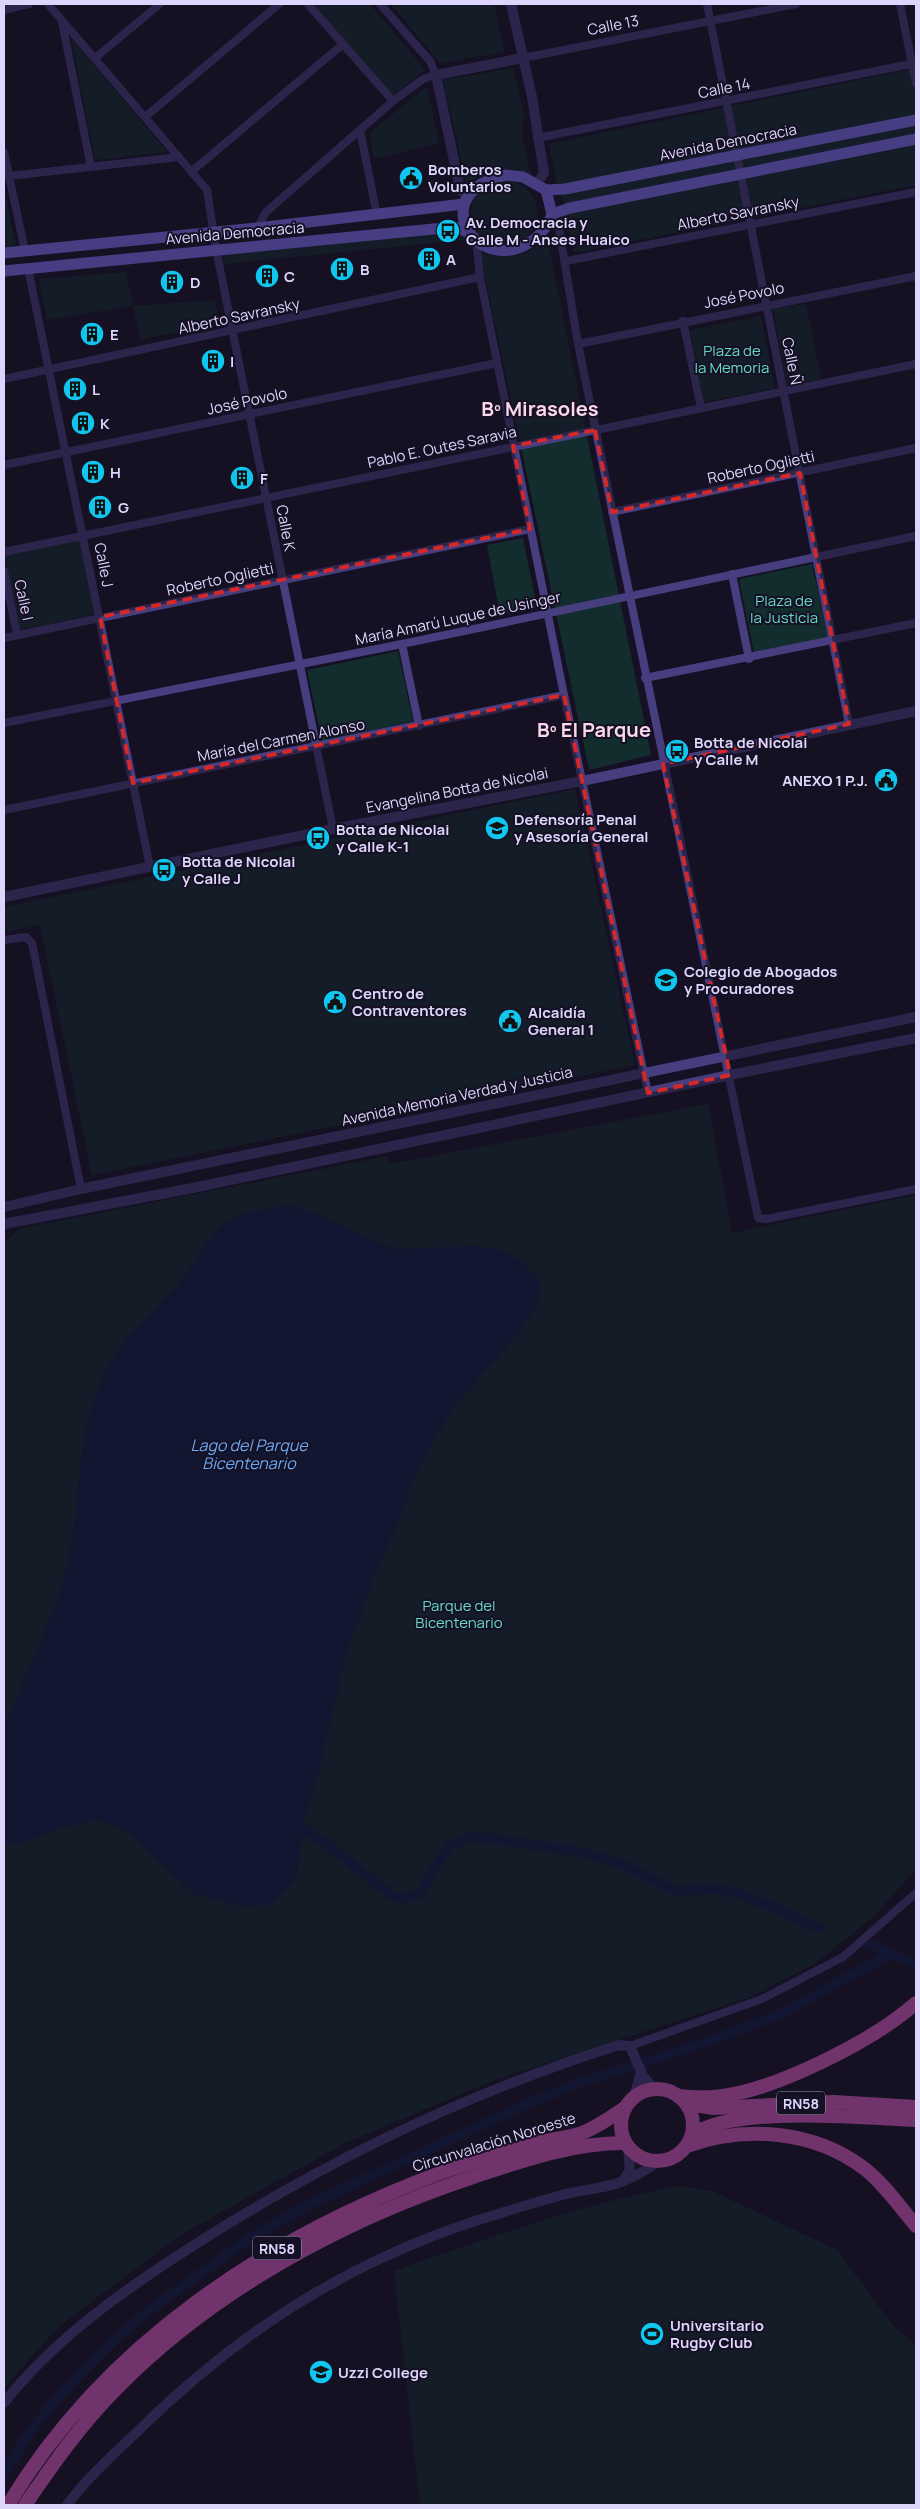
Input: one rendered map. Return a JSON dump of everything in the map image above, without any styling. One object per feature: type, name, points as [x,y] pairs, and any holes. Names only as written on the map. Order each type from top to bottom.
[{"type":"highway","points":[[916,2003],[871,2036],[782,2078],[751,2090],[713,2098],[682,2100],[692,2115],[689,2141],[742,2134],[786,2136],[816,2142],[843,2155],[865,2169],[916,2226]]},
{"type":"highway","points":[[634,2096],[654,2089]]},
{"type":"highway","name":"RN58","points":[[654,2089],[671,2092],[682,2100],[714,2108],[834,2102],[916,2107]]},
{"type":"highway","name":"RN58","points":[[626,2145],[621,2131],[621,2119],[625,2108],[634,2096]]},
{"type":"highway","name":"Circunvalación Noroeste","points":[[8,2505],[42,2454],[100,2384],[130,2354],[174,2318],[239,2271],[310,2229],[371,2201],[455,2168],[581,2133],[625,2108]]},
{"type":"highway","name":"RN58","points":[[658,2162],[679,2154],[689,2141],[716,2123],[742,2119],[823,2117],[916,2120]]},
{"type":"highway","points":[[626,2145],[636,2156],[658,2162]]},
{"type":"highway","name":"Circunvalación Noroeste","points":[[25,2505],[56,2461],[116,2390],[158,2349],[259,2277],[346,2229],[395,2206],[452,2184],[520,2161],[581,2146],[626,2145]]},
{"type":"main road","name":"Avenida Democracia","points":[[542,187],[565,189],[916,120]]},
{"type":"main road","points":[[551,218],[542,187],[523,177],[499,177],[476,186],[466,201],[464,220],[472,236],[490,248],[515,249],[534,239],[551,218],[570,208],[916,139]]},
{"type":"main road","name":"Avenida Democracia","points":[[4,253],[377,215],[466,201]]},
{"type":"main road","name":"Avenida Democracia","points":[[4,271],[454,227],[460,228],[472,236]]},
{"type":"street","points":[[4,10],[29,4]]},
{"type":"street","name":"Calle K","points":[[48,4],[207,190],[216,250],[232,332],[333,829]]},
{"type":"street","points":[[95,58],[160,4]]},
{"type":"street","points":[[145,117],[279,4]]},
{"type":"street","points":[[308,4],[393,101]]},
{"type":"street","points":[[380,4],[430,61],[436,75],[460,189],[466,201]]},
{"type":"street","points":[[511,4],[532,96],[537,138],[544,173],[542,187]]},
{"type":"street","name":"Calle Ñ","points":[[707,4],[849,724]]},
{"type":"street","name":"Calle 13","points":[[436,75],[796,4]]},
{"type":"street","points":[[900,4],[914,64],[916,83]]},
{"type":"street","points":[[62,20],[91,167]]},
{"type":"street","points":[[191,172],[343,44]]},
{"type":"street","name":"Calle 14","points":[[537,138],[914,64]]},
{"type":"street","points":[[257,228],[266,212],[393,101],[423,79],[436,75]]},
{"type":"street","points":[[360,130],[377,215]]},
{"type":"street","points":[[4,152],[25,251]]},
{"type":"street","points":[[9,176],[179,157]]},
{"type":"street","name":"Alberto Savransky","points":[[566,260],[916,192]]},
{"type":"street","points":[[551,218],[559,228],[566,260],[568,292],[595,430],[663,764],[730,1075],[758,1218],[766,1220],[916,1189]]},
{"type":"street","points":[[472,236],[564,696],[648,1093]]},
{"type":"street","name":"Calle J","points":[[28,268],[84,534],[150,867]]},
{"type":"street","name":"José Povolo","points":[[578,344],[683,321],[916,276]]},
{"type":"street","name":"Alberto Savransky","points":[[4,379],[480,278]]},
{"type":"street","points":[[683,321],[701,408]]},
{"type":"street","name":"José Povolo","points":[[4,465],[497,364]]},
{"type":"street","name":"Pablo E. Outes Saravia","points":[[4,552],[916,364]]},
{"type":"street","name":"Roberto Oglietti","points":[[612,512],[916,448]]},
{"type":"street","name":"Roberto Oglietti","points":[[4,638],[530,529]]},
{"type":"street","name":"María Amarú Luque de Usinger","points":[[4,723],[402,644],[916,536]]},
{"type":"street","name":"Calle I","points":[[4,570],[17,635]]},
{"type":"street","points":[[732,574],[750,659]]},
{"type":"street","points":[[646,678],[750,659],[916,623]]},
{"type":"street","points":[[402,644],[419,726]]},
{"type":"street","name":"María del Carmen Alonso","points":[[4,810],[564,696]]},
{"type":"street","name":"Evangelina Botta de Nicolai","points":[[4,898],[333,829],[582,781],[916,710]]},
{"type":"street","points":[[4,940],[26,937],[32,943],[81,1189]]},
{"type":"street","name":"Avenida Memoria Verdad y Justicia","points":[[4,1207],[81,1189],[916,1018]]},
{"type":"street","points":[[4,1224],[193,1188],[730,1075],[916,1038]]},
{"type":"street","points":[[4,2403],[58,2346],[130,2288],[224,2225],[288,2188],[395,2131],[454,2106],[584,2056],[619,2045],[630,2046],[762,1999],[843,1957],[916,1893]]},
{"type":"street","points":[[630,2046],[641,2071],[654,2089]]},
{"type":"street","points":[[634,2096],[641,2071]]},
{"type":"street","points":[[622,2182],[630,2170],[626,2145]]},
{"type":"street","points":[[67,2505],[90,2478],[190,2381],[232,2347],[346,2274],[474,2222],[562,2195],[622,2182],[658,2162]]},
{"type":"highlighted area","points":[[595,430],[612,512],[800,473],[849,724],[663,764],[730,1075],[648,1093],[564,695],[133,783],[100,617],[530,529],[513,446]]},
{"type":"green space","points":[[314,4],[370,4],[425,70],[393,95]]},
{"type":"green space","points":[[391,4],[494,4],[504,52],[440,63]]},
{"type":"green space","points":[[71,38],[167,152],[95,160]]},
{"type":"green space","points":[[513,68],[524,112],[522,135],[531,176],[512,170],[490,170],[467,186],[443,80]]},
{"type":"green space","points":[[916,68],[916,185],[575,253],[566,223],[564,203],[557,185],[549,144]]},
{"type":"green space","points":[[427,87],[439,143],[374,159],[369,133]]},
{"type":"green space","points":[[504,180],[517,183],[527,190],[534,200],[537,213],[534,226],[527,236],[517,243],[504,246],[491,243],[481,236],[474,226],[471,213],[474,200],[481,190],[491,183]]},
{"type":"green space","points":[[4,188],[16,245],[4,247]]},
{"type":"green space","points":[[454,231],[462,235],[464,240],[224,264],[222,253]]},
{"type":"green space","points":[[547,237],[651,755],[589,770],[480,253],[509,257],[524,253]]},
{"type":"green space","points":[[126,272],[133,306],[47,320],[39,279]]},
{"type":"green space","points":[[215,300],[219,325],[140,339],[133,306]]},
{"type":"green space","points":[[806,304],[821,379],[787,385],[773,309]]},
{"type":"green space","name":"Plaza de la Memoria","points":[[761,316],[775,388],[704,402],[690,330]]},
{"type":"green space","points":[[523,538],[537,608],[500,615],[487,545]]},
{"type":"green space","points":[[81,540],[96,614],[20,630],[5,556]]},
{"type":"green space","name":"Plaza de la Justicia","points":[[812,564],[828,638],[754,653],[739,579]]},
{"type":"green space","points":[[398,651],[413,721],[322,741],[307,670]]},
{"type":"green space","points":[[575,789],[635,1065],[92,1175],[40,925],[4,932],[4,907]]},
{"type":"green space","name":"Parque del Bicentenario","points":[[708,1104],[732,1233],[916,1195],[916,1869],[873,1917],[816,1963],[748,1998],[497,2079],[345,2143],[182,2234],[59,2326],[4,2388],[4,1244],[19,1229],[387,1156],[390,1164]]},
{"type":"green space","name":"Universitario Rugby Club","points":[[679,2186],[712,2191],[837,2250],[891,2323],[916,2346],[916,2505],[420,2505],[394,2271],[499,2234],[570,2212],[642,2193]]},
{"type":"water","name":"Lago del Parque Bicentenario","points":[[290,1205],[320,1215],[394,1249],[476,1246],[498,1249],[520,1260],[540,1280],[538,1303],[520,1332],[453,1408],[413,1479],[404,1510],[377,1568],[345,1658],[320,1769],[305,1819],[296,1881],[272,1905],[238,1906],[193,1894],[128,1832],[96,1820],[59,1829],[19,1844],[4,1844],[4,1719],[12,1710],[61,1587],[73,1531],[83,1445],[89,1417],[97,1389],[110,1363],[135,1329],[184,1277],[207,1241],[222,1224],[250,1212]]},
{"type":"waterway","points":[[292,1821],[328,1845],[392,1896],[405,1898],[420,1893],[449,1845],[474,1836],[575,1851],[617,1862],[671,1889],[682,1891],[711,1889],[728,1891],[820,1928]]},
{"type":"waterway","points":[[866,1943],[916,1964]]},
{"type":"waterway","points":[[646,2062],[715,2039],[780,2014],[890,1954]]},
{"type":"waterway","points":[[4,2473],[32,2429],[58,2397],[115,2339],[150,2310],[250,2238],[310,2204],[525,2105],[578,2083],[630,2067]]},
{"type":"place","name":"Bomberos Voluntarios","points":[[411,178]]},
{"type":"place","name":"Av. Democracia y Calle M - Anses Huaico","points":[[448,231]]},
{"type":"place","name":"A","points":[[429,259]]},
{"type":"place","name":"B","points":[[342,269]]},
{"type":"place","name":"C","points":[[267,276]]},
{"type":"place","name":"D","points":[[172,282]]},
{"type":"place","name":"E","points":[[92,334]]},
{"type":"place","name":"I","points":[[213,361]]},
{"type":"place","name":"L","points":[[75,389]]},
{"type":"place","name":"K","points":[[83,423]]},
{"type":"place","name":"H","points":[[93,472]]},
{"type":"place","name":"F","points":[[242,478]]},
{"type":"place","name":"G","points":[[100,507]]},
{"type":"place","name":"Botta de Nicolai y Calle M","points":[[677,751]]},
{"type":"place","name":"ANEXO 1 P.J.","points":[[886,780]]},
{"type":"place","name":"Defensoría Penal y Asesoría General","points":[[497,828]]},
{"type":"place","name":"Botta de Nicolai y Calle K-1","points":[[318,838]]},
{"type":"place","name":"Botta de Nicolai y Calle J","points":[[164,870]]},
{"type":"place","name":"Colegio de Abogados y Procuradores","points":[[666,980]]},
{"type":"place","name":"Centro de Contraventores","points":[[335,1002]]},
{"type":"place","name":"Alcaidía General 1","points":[[510,1021]]},
{"type":"place","name":"Universitario Rugby Club","points":[[652,2334]]},
{"type":"place","name":"Uzzi College","points":[[321,2372]]},
{"type":"district","name":"Bº Mirasoles","points":[[540,408]]},
{"type":"district","name":"Bº El Parque","points":[[594,729]]}]
